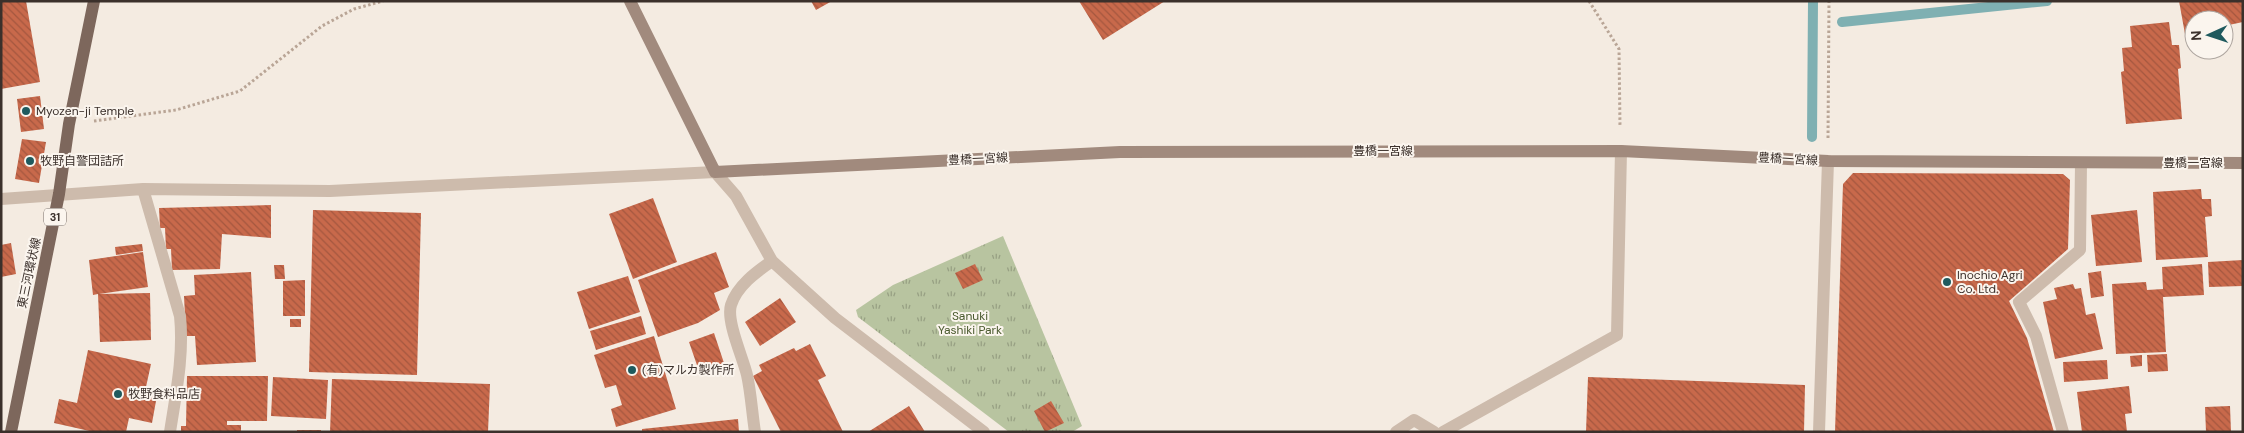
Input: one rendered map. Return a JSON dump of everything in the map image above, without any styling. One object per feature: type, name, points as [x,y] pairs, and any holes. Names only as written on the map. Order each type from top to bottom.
[{"type":"main road","name":"東三河環状線","points":[[11,432],[59,194],[68,124],[94,1]]},
{"type":"main road","points":[[630,1],[715,172]]},
{"type":"main road","name":"豊橋一宮線","points":[[715,172],[1120,152],[1621,151],[1828,161],[2243,163]]},
{"type":"street","points":[[1443,432],[1617,335],[1621,151]]},
{"type":"street","points":[[1819,432],[1828,161]]},
{"type":"street","points":[[2063,432],[2036,336],[2019,302],[2080,250],[2081,162]]},
{"type":"street","points":[[1,199],[143,189],[330,191],[715,172],[736,196],[772,262],[835,318],[984,432]]},
{"type":"street","points":[[143,189],[180,316],[182,337],[181,364],[170,432]]},
{"type":"street","points":[[755,432],[747,376],[732,326],[730,307],[736,292],[757,271],[772,262]]},
{"type":"street","points":[[1396,432],[1414,420],[1434,432]]},
{"type":"path","points":[[68,124],[176,110],[240,91],[322,26],[354,9],[383,1]]},
{"type":"path","points":[[1589,1],[1619,49],[1621,151]]},
{"type":"path","points":[[1828,161],[1829,1]]},
{"type":"green space","name":"Sanuki Yashiki Park","points":[[1003,236],[1082,426],[1072,432],[1009,432],[858,317],[856,310],[893,285]]},
{"type":"building","points":[[1,1],[26,1],[40,82],[1,89]]},
{"type":"building","points":[[811,1],[832,1],[816,10]]},
{"type":"building","points":[[1079,1],[1165,1],[1103,40]]},
{"type":"building","points":[[2179,1],[2243,1],[2243,22],[2234,24],[2234,10],[2184,10],[2184,28]]},
{"type":"building","points":[[2169,22],[2172,45],[2179,45],[2181,68],[2178,69],[2182,119],[2126,124],[2121,72],[2124,71],[2122,48],[2132,47],[2130,26]]},
{"type":"building","points":[[40,96],[44,129],[21,132],[17,99]]},
{"type":"building","name":"牧野自警団詰所","points":[[22,139],[46,142],[39,183],[15,179]]},
{"type":"building","points":[[1853,173],[2063,174],[2070,180],[2068,249],[2009,301],[2027,338],[2054,432],[1835,432],[1843,184]]},
{"type":"building","points":[[2201,189],[2202,199],[2211,199],[2212,216],[2205,217],[2208,257],[2156,260],[2153,192]]},
{"type":"building","points":[[653,198],[677,262],[633,279],[609,214]]},
{"type":"building","points":[[271,205],[271,238],[222,234],[220,269],[172,270],[171,249],[166,249],[165,228],[160,228],[159,208]]},
{"type":"building","points":[[313,210],[421,213],[417,375],[309,372]]},
{"type":"building","points":[[2137,210],[2142,262],[2096,266],[2091,215]]},
{"type":"building","points":[[11,243],[16,274],[1,277],[1,245]]},
{"type":"building","points":[[142,244],[143,251],[116,255],[115,247]]},
{"type":"building","points":[[143,252],[148,287],[99,294],[150,293],[151,340],[100,342],[98,294],[93,295],[89,260]]},
{"type":"building","points":[[716,252],[729,287],[714,293],[720,310],[698,323],[658,337],[638,280]]},
{"type":"building","points":[[2243,260],[2243,286],[2209,287],[2208,262]]},
{"type":"building","points":[[975,264],[983,280],[963,289],[955,273]]},
{"type":"building","points":[[2202,264],[2204,295],[2163,297],[2166,352],[2116,354],[2112,284],[2146,282],[2147,290],[2163,289],[2162,267]]},
{"type":"building","points":[[274,265],[284,265],[285,279],[275,279]]},
{"type":"building","points":[[2101,271],[2104,296],[2091,298],[2088,273]]},
{"type":"building","points":[[251,272],[256,362],[197,365],[195,336],[186,336],[184,296],[195,295],[194,275]]},
{"type":"building","points":[[628,276],[640,312],[589,329],[577,292]]},
{"type":"building","points":[[305,280],[305,316],[283,316],[283,281]]},
{"type":"building","points":[[2073,284],[2075,289],[2081,288],[2086,315],[2095,313],[2103,349],[2055,359],[2043,302],[2057,299],[2054,288]]},
{"type":"building","points":[[780,298],[796,322],[760,346],[745,322]]},
{"type":"building","points":[[641,316],[646,334],[596,350],[590,331]]},
{"type":"building","points":[[290,319],[301,319],[301,327],[290,327]]},
{"type":"building","points":[[714,333],[724,363],[699,371],[689,342]]},
{"type":"building","name":"(有)マルカ製作所","points":[[654,336],[676,409],[616,427],[611,409],[622,405],[616,385],[605,388],[594,355]]},
{"type":"building","points":[[810,344],[826,376],[818,380],[843,432],[781,432],[753,376],[762,371],[759,365],[794,348],[796,351]]},
{"type":"building","name":"牧野食料品店","points":[[88,350],[151,364],[146,387],[158,390],[152,423],[129,418],[126,432],[94,432],[54,423],[59,399],[77,403]]},
{"type":"building","points":[[2167,354],[2168,371],[2148,372],[2147,355]]},
{"type":"building","points":[[2142,355],[2142,366],[2131,367],[2130,356]]},
{"type":"building","points":[[2107,360],[2108,379],[2064,382],[2063,362]]},
{"type":"building","points":[[187,376],[268,376],[267,421],[227,421],[227,425],[241,425],[241,432],[181,432],[181,426],[186,426]]},
{"type":"building","points":[[273,377],[328,380],[326,419],[271,416]]},
{"type":"building","points":[[1588,377],[1805,385],[1804,432],[1586,432]]},
{"type":"building","points":[[332,379],[490,384],[488,432],[330,432]]},
{"type":"building","points":[[2129,386],[2132,413],[2125,414],[2127,432],[2082,432],[2077,392]]},
{"type":"building","points":[[1051,401],[1064,423],[1045,432],[1034,411]]},
{"type":"building","points":[[909,406],[925,432],[868,432]]},
{"type":"building","points":[[2230,406],[2231,432],[2206,432],[2205,407]]},
{"type":"building","points":[[738,419],[739,432],[642,432],[642,429]]},
{"type":"building","points":[[297,430],[321,430],[321,432],[297,432]]},
{"type":"waterway","points":[[1812,137],[1813,1]]},
{"type":"waterway","points":[[1842,22],[2047,1]]},
{"type":"place","name":"Myozen-ji Temple","points":[[26,111]]},
{"type":"place","name":"牧野自警団詰所","points":[[30,161]]},
{"type":"place","name":"Inochio Agri Co. Ltd.","points":[[1947,282]]},
{"type":"place","name":"(有)マルカ製作所","points":[[632,370]]},
{"type":"place","name":"牧野食料品店","points":[[118,394]]}]
